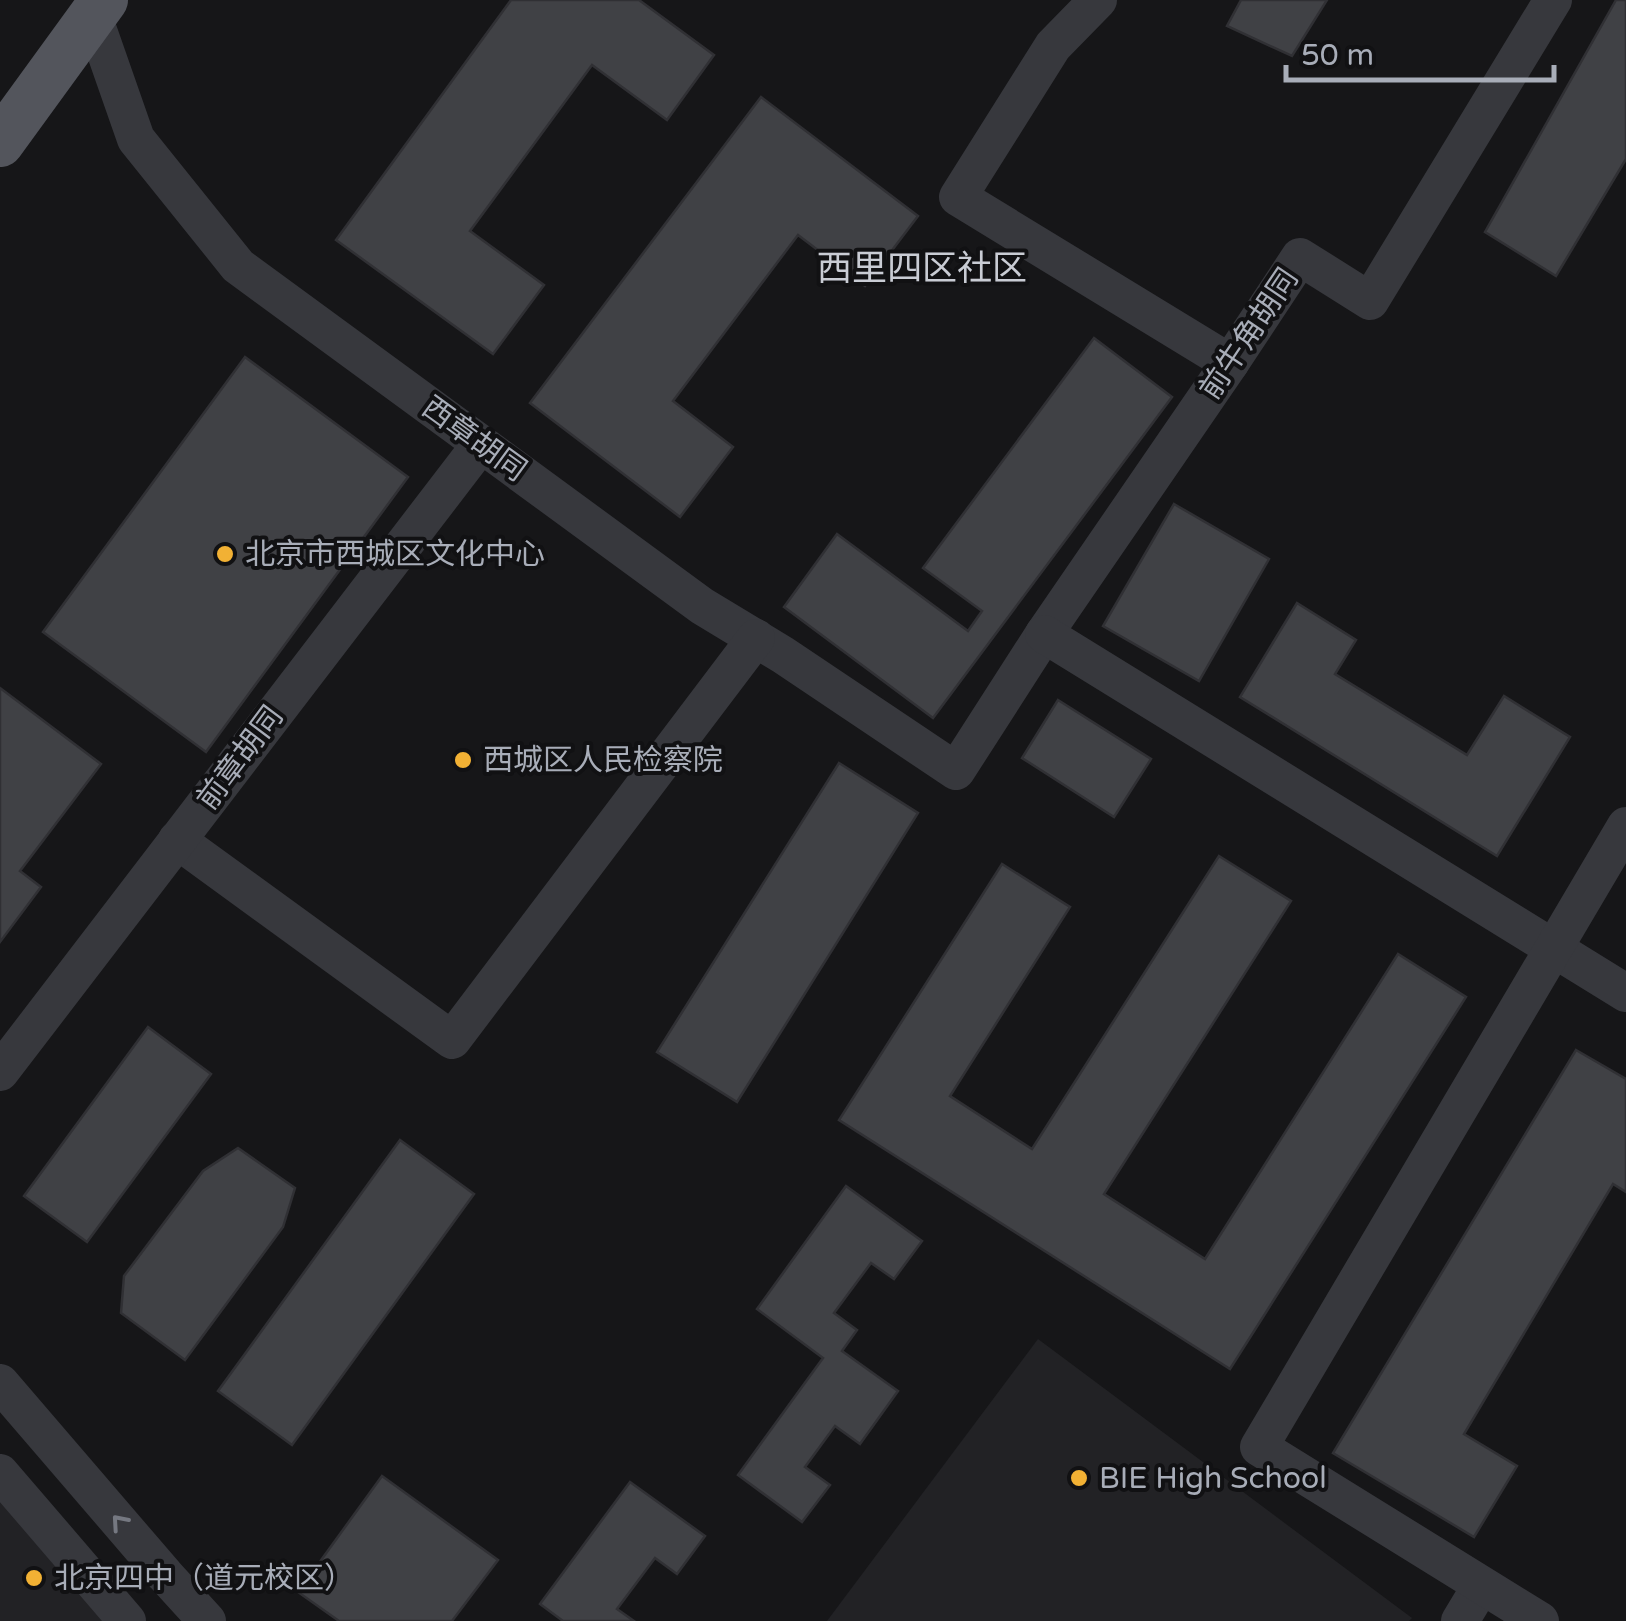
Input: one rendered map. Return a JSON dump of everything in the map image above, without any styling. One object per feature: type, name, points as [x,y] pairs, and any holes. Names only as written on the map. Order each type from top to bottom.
[{"type":"main road","points":[[0,143],[99,8]]},
{"type":"street","points":[[1098,0],[1053,46],[958,197],[1230,363]]},
{"type":"street","name":"前牛角胡同","points":[[956,771],[1044,634],[1300,258],[1370,301],[1553,0]]},
{"type":"street","name":"西章胡同","points":[[99,8],[136,139],[238,266],[702,606],[956,771]]},
{"type":"street","name":"前章胡同","points":[[0,1072],[481,444]]},
{"type":"street","points":[[1044,634],[1626,993]]},
{"type":"street","points":[[178,840],[452,1040],[756,638]]},
{"type":"street","points":[[1540,1621],[1260,1447],[1626,826]]},
{"type":"street","points":[[0,1383],[208,1621]]},
{"type":"street","points":[[0,1474],[128,1621]]},
{"type":"street","points":[[1460,1621],[1481,1586]]},
{"type":"shaded area","name":"BIE High School","points":[[1038,1339],[1412,1618],[827,1621]]},
{"type":"shaded area","name":"北京四中（道元校区）","points":[[0,1497],[104,1621],[0,1621]]},
{"type":"building","points":[[511,0],[639,0],[714,55],[667,120],[592,65],[470,231],[544,285],[493,354],[336,240]]},
{"type":"building","points":[[1241,0],[1327,0],[1292,56],[1227,26]]},
{"type":"building","points":[[1616,0],[1626,0],[1626,159],[1556,276],[1485,232]]},
{"type":"building","points":[[761,97],[918,216],[865,286],[798,235],[673,401],[733,447],[680,517],[530,403]]},
{"type":"building","points":[[1094,338],[1172,397],[933,718],[784,607],[837,534],[968,631],[982,611],[923,568]]},
{"type":"building","name":"北京市西城区文化中心","points":[[245,357],[408,477],[206,752],[43,632]]},
{"type":"building","points":[[1174,504],[1269,559],[1199,681],[1103,626]]},
{"type":"building","points":[[1297,603],[1356,640],[1335,674],[1467,755],[1504,696],[1570,737],[1497,856],[1240,697]]},
{"type":"building","points":[[0,688],[101,764],[20,871],[41,887],[0,942]]},
{"type":"building","points":[[1058,700],[1151,759],[1114,817],[1022,758]]},
{"type":"building","points":[[839,763],[918,813],[737,1102],[657,1052]]},
{"type":"building","points":[[1219,856],[1291,901],[1104,1194],[1205,1259],[1398,954],[1466,997],[1230,1369],[839,1120],[1002,864],[1070,907],[950,1096],[1032,1149]]},
{"type":"building","points":[[148,1027],[211,1074],[87,1242],[24,1196]]},
{"type":"building","points":[[1576,1050],[1626,1079],[1626,1192],[1613,1184],[1464,1434],[1517,1466],[1474,1537],[1333,1453]]},
{"type":"building","points":[[400,1140],[474,1194],[292,1445],[218,1391]]},
{"type":"building","points":[[238,1148],[295,1188],[283,1227],[185,1360],[121,1313],[124,1276],[203,1171]]},
{"type":"building","points":[[846,1186],[922,1241],[894,1279],[871,1263],[834,1313],[857,1330],[842,1351],[898,1391],[860,1444],[835,1426],[805,1467],[830,1485],[802,1522],[738,1475],[823,1358],[757,1309]]},
{"type":"building","points":[[382,1476],[498,1560],[452,1621],[339,1621],[298,1592]]},
{"type":"building","points":[[630,1482],[705,1536],[677,1574],[655,1558],[617,1609],[634,1621],[563,1621],[540,1604]]},
{"type":"place","name":"北京市西城区文化中心","points":[[225,554]]},
{"type":"place","name":"西城区人民检察院","points":[[463,760]]},
{"type":"place","name":"BIE High School","points":[[1079,1478]]},
{"type":"place","name":"北京四中（道元校区）","points":[[34,1578]]},
{"type":"district","name":"西里四区社区","points":[[922,269]]}]
